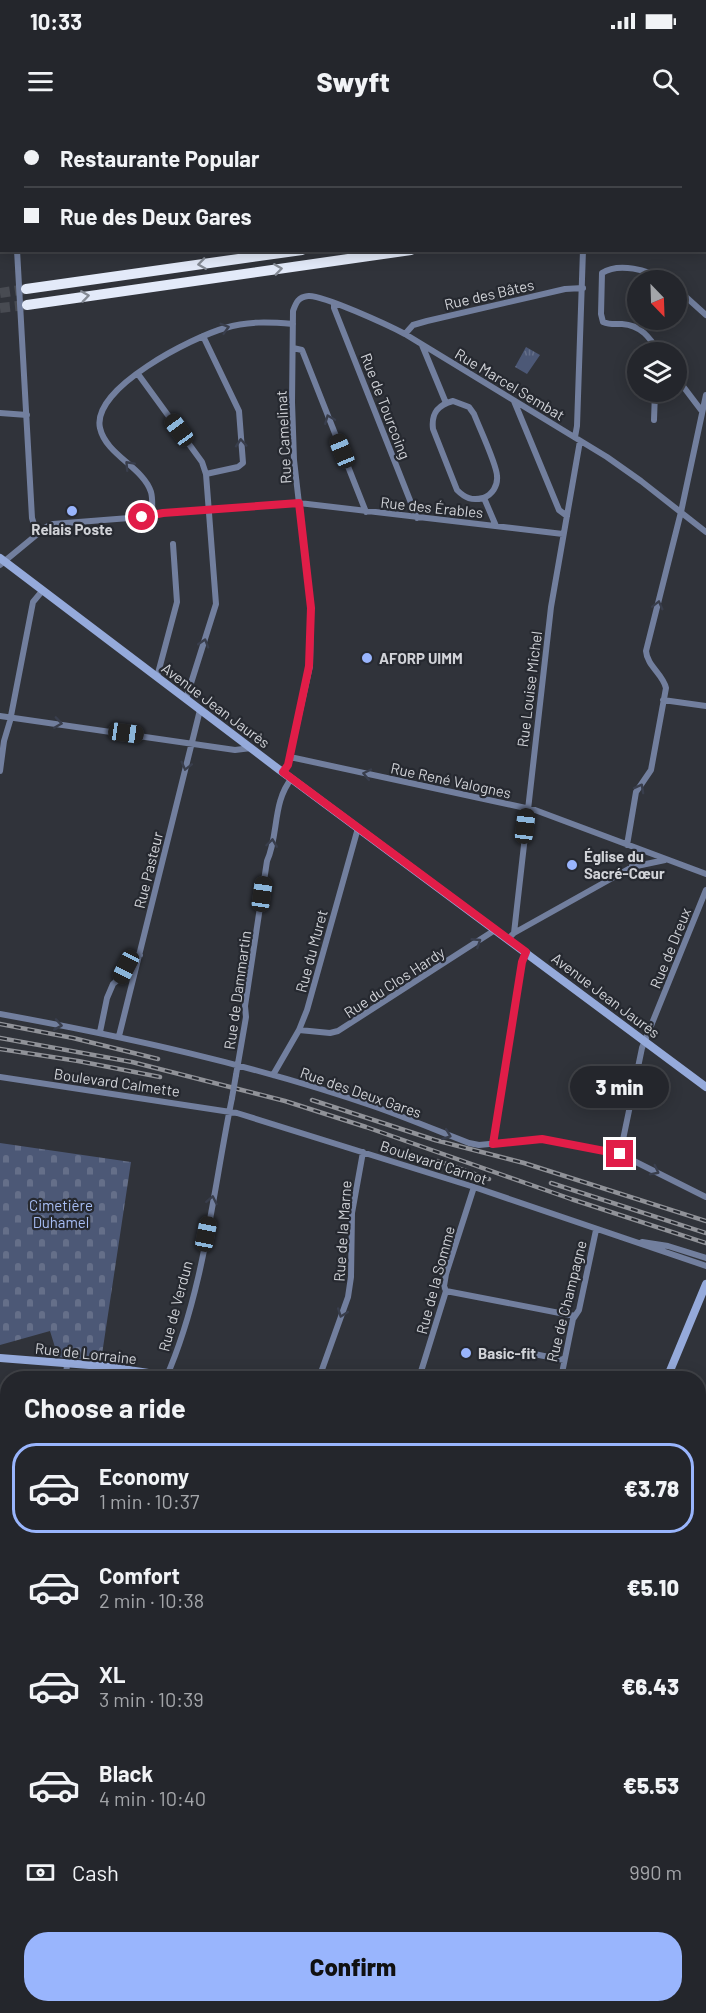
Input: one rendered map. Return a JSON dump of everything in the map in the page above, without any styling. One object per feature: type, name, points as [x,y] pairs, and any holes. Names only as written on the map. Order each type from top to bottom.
[{"type":"highway","points":[[26,289],[288,252]]},
{"type":"highway","points":[[27,304],[397,252]]},
{"type":"main road","name":"Avenue Jean Jaurès","points":[[1,562],[43,590],[495,930],[511,936],[526,952],[706,1087]]},
{"type":"main road","points":[[671,1371],[706,1284]]},
{"type":"main road","name":"Rue de Lorraine","points":[[0,1358],[131,1371]]},
{"type":"street","points":[[17,252],[32,518],[37,534]]},
{"type":"street","name":"Rue Louise Michel","points":[[511,936],[551,607],[578,439],[583,252]]},
{"type":"street","points":[[627,325],[610,325],[603,322],[601,314],[602,273],[607,269],[633,268],[638,270]]},
{"type":"street","name":"Rue des Bâtes","points":[[405,334],[413,325],[427,321],[565,289],[583,288]]},
{"type":"street","name":"Rue Marcel Sembat","points":[[293,311],[296,301],[309,295],[387,324],[578,439],[641,481],[706,532]]},
{"type":"street","points":[[687,298],[706,315]]},
{"type":"street","name":"Rue de Tourcoing","points":[[334,303],[334,308],[417,518]]},
{"type":"street","name":"Rue Camelinat","points":[[283,772],[288,766],[310,655],[311,608],[293,425],[293,311]]},
{"type":"street","points":[[152,515],[151,492],[144,481],[106,441],[100,428],[100,415],[104,405],[138,374],[170,352],[203,336],[245,323],[293,324]]},
{"type":"street","points":[[642,330],[653,342]]},
{"type":"street","points":[[203,336],[239,411],[243,463],[206,474]]},
{"type":"street","points":[[422,344],[446,403]]},
{"type":"street","points":[[293,348],[302,350],[366,512]]},
{"type":"street","points":[[138,374],[202,462],[206,474],[216,604],[186,699]]},
{"type":"street","points":[[687,391],[701,411]]},
{"type":"street","points":[[627,845],[636,792],[651,770],[666,688],[664,681],[646,658],[646,651],[681,512],[706,395]]},
{"type":"street","points":[[514,399],[557,506],[561,513],[567,516]]},
{"type":"street","points":[[453,401],[470,407],[498,474],[496,486],[491,494],[484,498],[473,500],[464,496],[457,490],[454,483],[431,420],[435,411],[446,403],[453,401]]},
{"type":"street","points":[[654,420],[655,402]]},
{"type":"street","points":[[0,413],[27,415]]},
{"type":"street","points":[[484,498],[496,526]]},
{"type":"street","name":"Rue des Érables","points":[[1,562],[46,527],[53,525],[208,509],[299,503],[563,534]]},
{"type":"street","points":[[157,676],[177,602],[174,544]]},
{"type":"street","points":[[0,771],[4,741],[33,602],[43,590]]},
{"type":"street","points":[[663,700],[706,706]]},
{"type":"street","name":"Rue Pasteur","points":[[119,1036],[201,710]]},
{"type":"street","points":[[0,716],[235,750],[251,748]]},
{"type":"street","name":"Rue René Valognes","points":[[290,757],[527,808],[706,874]]},
{"type":"street","name":"Rue de Dammartin","points":[[236,1075],[267,861],[283,792],[291,778]]},
{"type":"street","name":"Rue du Muret","points":[[273,1076],[299,1030],[307,1010],[358,828]]},
{"type":"street","points":[[632,867],[637,860],[639,850]]},
{"type":"street","points":[[511,936],[632,867],[666,860]]},
{"type":"street","name":"Rue de Dreux","points":[[620,1154],[645,1041],[706,890]]},
{"type":"street","name":"Rue du Clos Hardy","points":[[299,1030],[330,1033],[345,1028],[495,930]]},
{"type":"street","points":[[493,1144],[522,962],[526,952]]},
{"type":"street","points":[[100,1032],[107,998],[113,984],[120,978],[132,956],[140,955]]},
{"type":"street","name":"Rue des Deux Gares","points":[[0,1014],[119,1036],[238,1066],[376,1107],[469,1143],[493,1144],[542,1139],[620,1154],[706,1197]]},
{"type":"street","name":"Rue de Verdun","points":[[169,1371],[184,1328],[200,1264],[236,1075]]},
{"type":"street","name":"Boulevard Calmette","points":[[0,1077],[230,1111]]},
{"type":"street","name":"Boulevard Carnot","points":[[230,1111],[474,1187],[706,1266]]},
{"type":"street","name":"Rue de la Marne","points":[[322,1371],[348,1297],[351,1277],[352,1213],[363,1152]]},
{"type":"street","name":"Rue de la Somme","points":[[421,1371],[446,1291],[445,1280],[474,1187]]},
{"type":"street","name":"Rue de Champagne","points":[[562,1371],[569,1332],[579,1310],[596,1230]]},
{"type":"street","name":"Boulevard Carnot","points":[[629,1241],[664,1245],[706,1258]]},
{"type":"street","points":[[446,1291],[575,1316]]},
{"type":"street","points":[[529,1353],[564,1360]]},
{"type":"street","points":[[66,1371],[67,1363]]},
{"type":"green space","points":[[526,347],[540,355],[527,374],[515,367]]},
{"type":"green space","name":"Cimetière Duhamel","points":[[0,1143],[131,1162],[101,1361],[58,1357],[50,1331],[0,1345]]},
{"type":"tunnel","points":[[0,293],[26,289]]},
{"type":"tunnel","points":[[0,308],[27,305]]},
{"type":"railway","points":[[0,1024],[73,1038],[158,1059]]},
{"type":"railway","points":[[0,1038],[132,1062],[285,1101],[706,1243]]},
{"type":"railway","points":[[0,1049],[160,1077]]},
{"type":"railway","points":[[312,1100],[435,1140],[524,1163],[706,1221]]},
{"type":"railway","points":[[438,1161],[489,1179]]},
{"type":"railway","points":[[551,1183],[706,1233]]},
{"type":"place","name":"Relais Poste","points":[[72,511]]},
{"type":"place","name":"AFORP UIMM","points":[[367,658]]},
{"type":"place","name":"Église du Sacré-Cœur","points":[[572,865]]},
{"type":"place","name":"Basic-fit","points":[[466,1353]]},
{"type":"route","points":[[142,517],[163,513],[299,503],[311,608],[309,666],[288,765],[283,772],[526,952],[522,962],[493,1144],[542,1139],[620,1154]]}]
